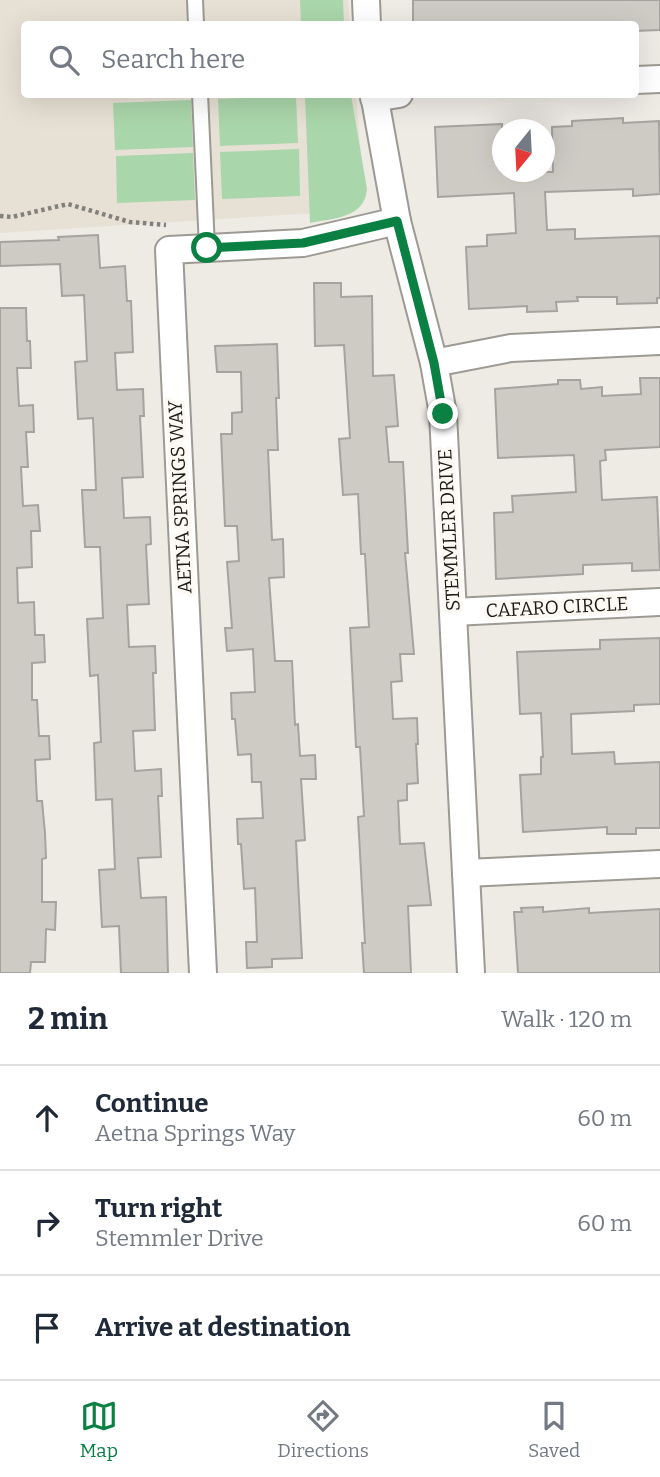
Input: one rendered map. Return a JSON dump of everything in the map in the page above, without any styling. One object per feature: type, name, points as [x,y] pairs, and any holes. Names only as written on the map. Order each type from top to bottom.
[{"type":"street","points":[[366,0],[367,21]]},
{"type":"street","points":[[639,80],[660,79]]},
{"type":"street","name":"STEMMLER DRIVE","points":[[382,98],[397,221],[434,363],[443,414],[471,973]]},
{"type":"street","name":"AETNA SPRINGS WAY","points":[[203,973],[169,250],[303,243],[397,221]]},
{"type":"street","points":[[434,363],[510,348],[660,341]]},
{"type":"street","name":"CAFARO CIRCLE","points":[[453,612],[660,602]]},
{"type":"street","points":[[466,873],[660,864]]},
{"type":"lane","points":[[195,0],[196,21]]},
{"type":"lane","points":[[200,98],[207,248]]},
{"type":"path","points":[[0,216],[12,217],[68,204],[130,222],[168,225]]},
{"type":"shaded area","points":[[0,0],[348,0],[350,21],[21,21],[21,98],[356,98],[364,192],[332,212],[0,233]]},
{"type":"green space","points":[[300,0],[343,0],[344,21],[301,21]]},
{"type":"green space","points":[[296,98],[298,143],[220,146],[218,99]]},
{"type":"green space","points":[[305,98],[352,98],[367,189],[365,199],[361,206],[347,215],[310,223]]},
{"type":"green space","points":[[191,100],[193,147],[115,150],[113,103]]},
{"type":"green space","points":[[299,149],[300,196],[222,199],[220,152]]},
{"type":"green space","points":[[193,153],[195,200],[117,203],[116,156]]},
{"type":"building","points":[[413,0],[660,0],[660,30],[639,31],[639,21],[413,21]]},
{"type":"building","points":[[623,118],[623,123],[659,121],[660,194],[633,196],[633,189],[545,192],[547,230],[575,229],[575,239],[660,236],[660,298],[657,298],[657,303],[617,304],[617,297],[577,297],[578,301],[556,302],[557,311],[527,312],[527,306],[469,309],[466,247],[487,246],[487,235],[516,233],[514,193],[438,197],[435,127],[492,124],[492,182],[555,182],[555,127],[572,126],[572,121]]},
{"type":"building","points":[[98,235],[100,268],[125,266],[127,301],[131,301],[133,352],[115,353],[117,390],[143,389],[144,416],[140,416],[143,477],[122,478],[124,518],[150,517],[151,544],[146,545],[149,604],[127,605],[129,647],[155,646],[155,730],[133,731],[135,771],[161,769],[162,796],[158,796],[161,857],[138,858],[141,898],[166,897],[168,973],[121,973],[119,926],[102,927],[99,870],[115,869],[112,799],[96,800],[94,743],[101,742],[98,675],[90,676],[87,619],[103,618],[100,547],[85,547],[82,490],[96,490],[93,418],[78,419],[75,362],[87,361],[84,295],[62,296],[60,264],[0,266],[0,242],[59,240],[58,237]]},
{"type":"building","points":[[314,283],[341,283],[341,297],[372,296],[373,376],[394,375],[398,426],[386,427],[389,462],[403,462],[408,553],[405,553],[414,654],[400,654],[402,681],[391,682],[393,719],[417,718],[418,744],[418,783],[407,784],[407,800],[398,801],[400,844],[424,843],[431,905],[408,906],[411,973],[364,973],[362,943],[365,943],[358,817],[364,816],[360,747],[356,747],[350,628],[369,627],[365,554],[361,554],[358,494],[343,495],[339,439],[350,438],[344,345],[315,346]]},
{"type":"building","points":[[0,308],[26,308],[31,368],[17,368],[19,406],[33,405],[34,432],[26,432],[28,467],[21,467],[23,506],[38,505],[40,531],[31,531],[32,567],[17,568],[18,603],[34,602],[35,635],[44,635],[45,662],[32,663],[32,700],[37,700],[39,736],[49,736],[50,759],[35,760],[37,801],[42,801],[45,833],[42,902],[56,902],[55,930],[46,929],[45,962],[31,962],[30,973],[0,973]]},
{"type":"building","points":[[277,344],[278,450],[268,450],[272,540],[283,539],[284,577],[269,578],[275,661],[292,661],[295,725],[298,724],[300,756],[315,755],[316,779],[301,779],[305,840],[296,841],[302,958],[272,959],[272,967],[247,968],[246,942],[257,942],[255,888],[244,889],[237,819],[263,818],[261,782],[252,782],[251,754],[238,755],[235,719],[232,719],[231,693],[255,692],[253,649],[227,651],[225,628],[232,628],[227,562],[239,561],[237,526],[225,526],[221,434],[232,434],[232,413],[242,412],[241,372],[217,372],[215,346]]},
{"type":"building","points":[[640,378],[660,378],[660,447],[605,450],[606,460],[600,461],[602,500],[657,497],[660,570],[632,571],[632,563],[583,565],[583,574],[496,579],[494,513],[513,512],[512,496],[576,492],[574,455],[498,458],[495,389],[558,384],[558,380],[580,380],[581,389],[602,387],[602,396],[641,394]]},
{"type":"building","points":[[660,638],[660,704],[634,705],[634,711],[571,714],[572,754],[614,752],[615,764],[660,762],[660,828],[636,828],[636,834],[607,834],[607,827],[523,832],[520,775],[541,774],[543,757],[541,713],[520,714],[517,652],[600,649],[600,640]]},
{"type":"building","points":[[543,907],[543,912],[589,908],[589,913],[660,909],[660,973],[518,973],[514,912],[522,912],[521,908]]},
{"type":"route","points":[[207,248],[303,243],[397,221],[434,363],[443,414]]}]
